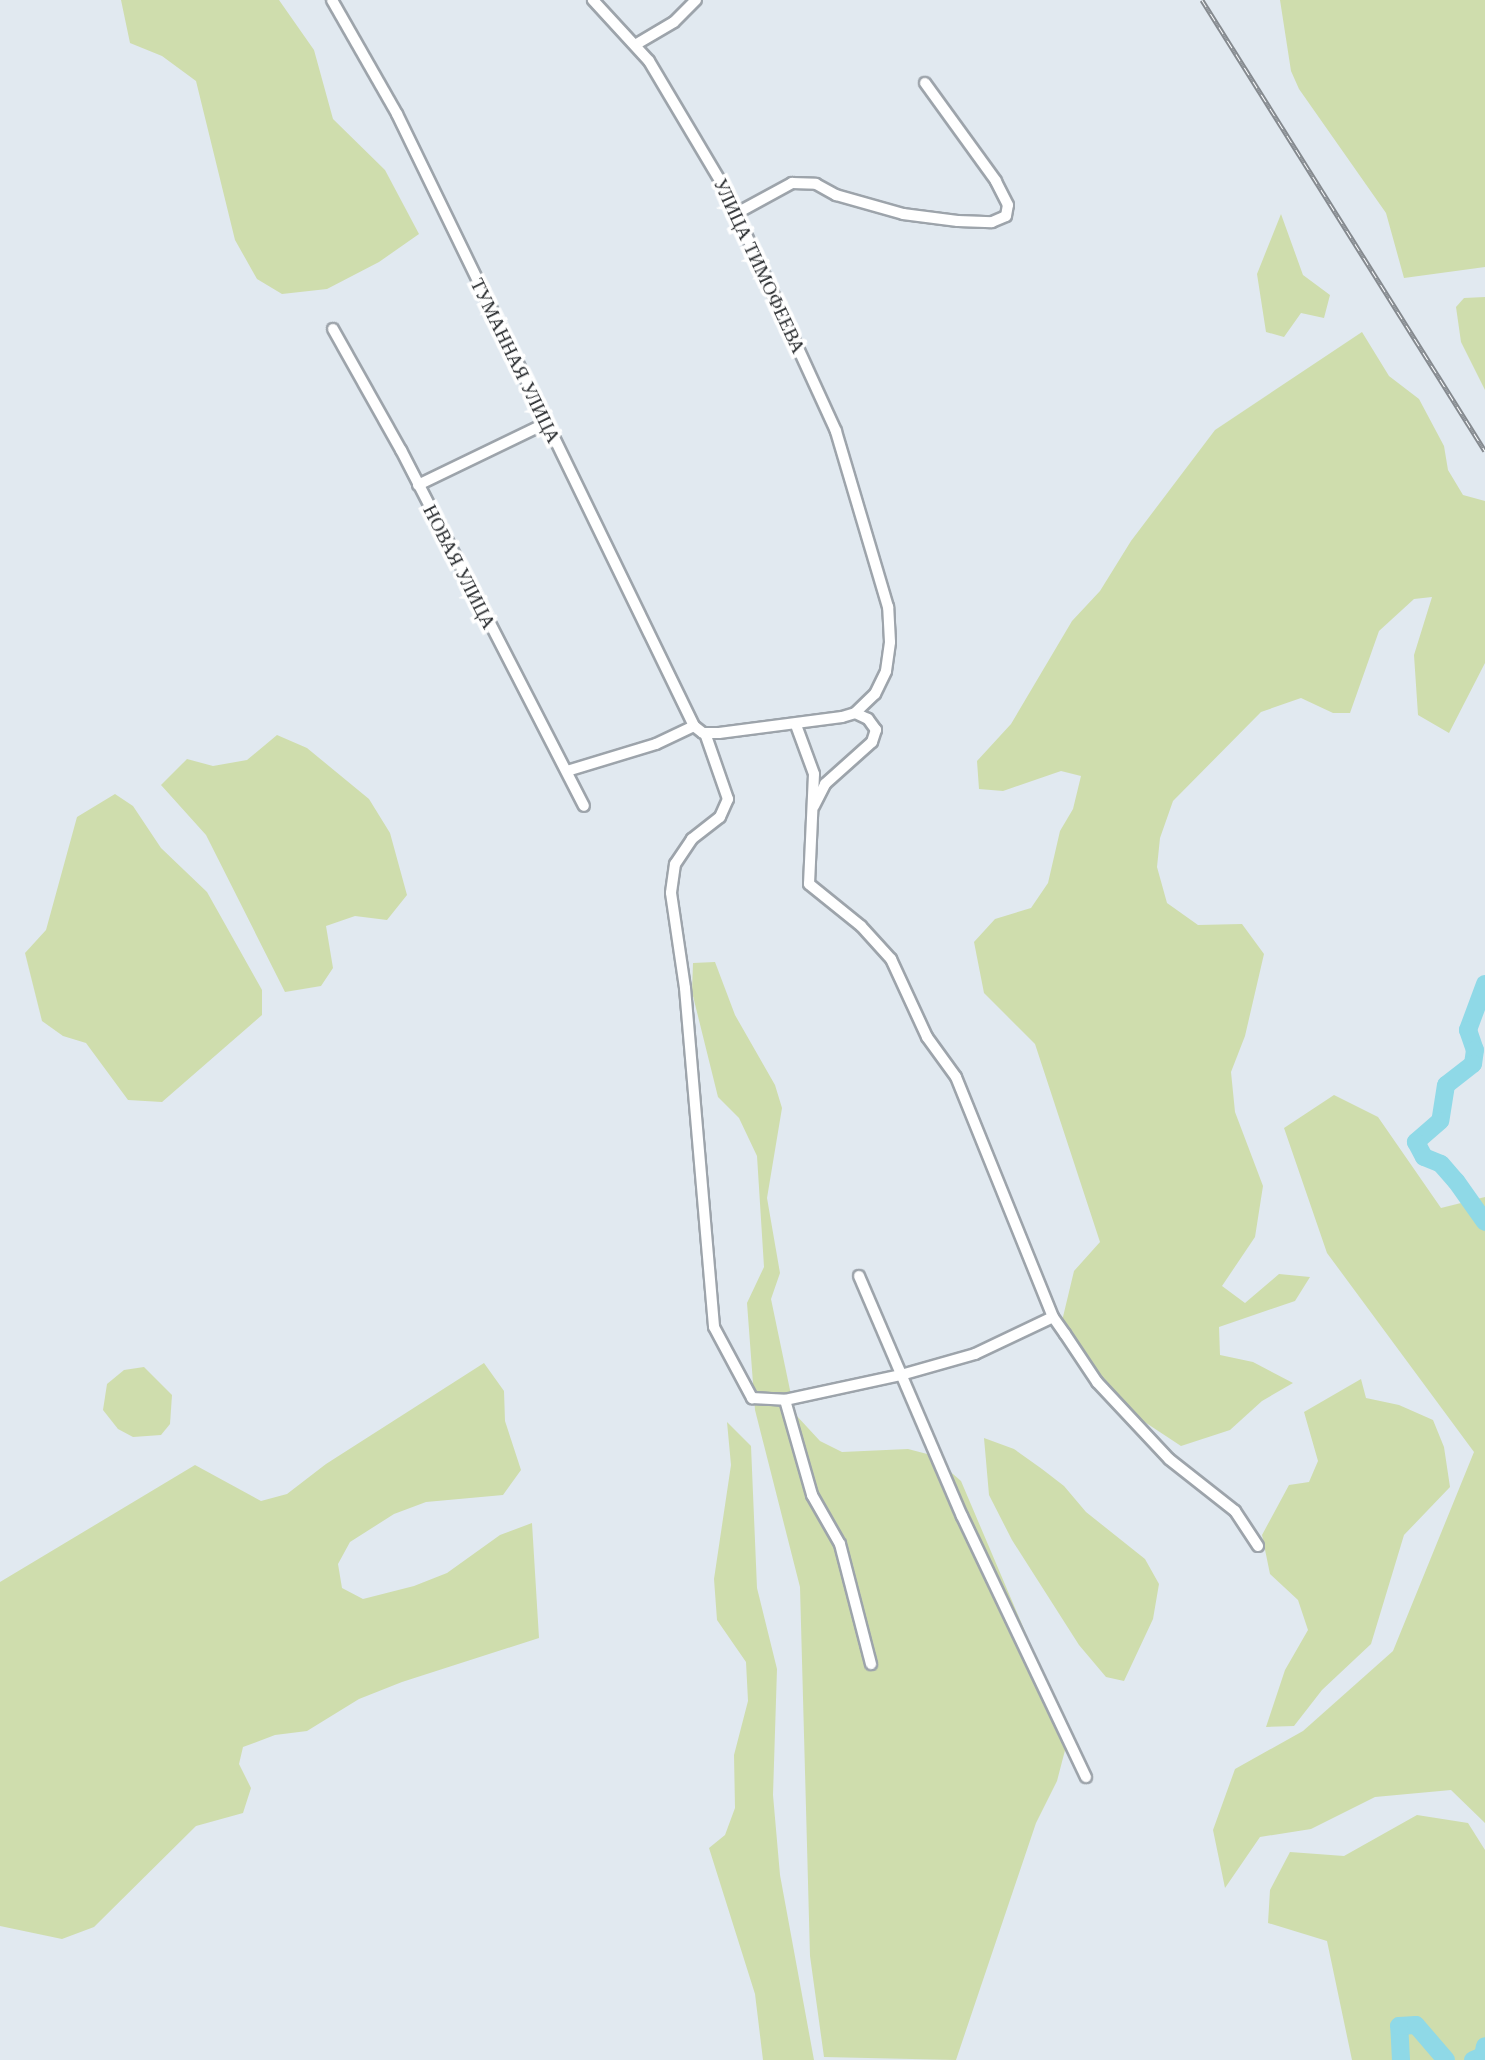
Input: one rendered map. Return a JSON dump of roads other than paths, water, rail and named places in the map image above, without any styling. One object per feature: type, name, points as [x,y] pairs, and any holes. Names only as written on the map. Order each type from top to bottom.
[{"type":"street","name":"ТУМАННАЯ УЛИЦА","points":[[332,0],[397,114],[694,726]]},
{"type":"street","name":"УЛИЦА ТИМОФЕЕВА","points":[[593,0],[635,45],[737,213],[836,432],[888,607],[887,664],[875,694],[855,713]]},
{"type":"street","points":[[635,45],[674,22],[696,0]]},
{"type":"street","points":[[737,213],[792,183],[816,184],[836,195],[903,214],[992,222],[1006,216],[1008,205],[996,181],[925,83]]},
{"type":"street","name":"НОВАЯ УЛИЦА","points":[[333,329],[418,485],[584,806]]},
{"type":"street","points":[[418,485],[546,423]]},
{"type":"street","points":[[567,771],[656,744],[694,726],[705,733],[796,725],[855,713],[868,719],[876,730],[872,742],[825,784],[811,811]]},
{"type":"street","points":[[796,725],[814,774],[809,884],[861,926],[891,959],[927,1037],[956,1077],[1053,1317],[1097,1382],[1169,1459],[1235,1511],[1258,1546]]},
{"type":"street","points":[[705,733],[728,799],[720,817],[692,839],[675,864],[671,893],[685,988],[714,1327],[752,1398],[785,1400],[901,1375],[975,1354],[1053,1317]]},
{"type":"street","points":[[859,1276],[962,1516],[1086,1777]]},
{"type":"street","points":[[785,1400],[811,1495],[840,1544],[871,1664]]},
{"type":"waterway","points":[[1485,984],[1468,1030],[1475,1050],[1473,1064],[1446,1085],[1440,1121],[1416,1142],[1424,1157],[1441,1164],[1456,1181],[1485,1222]]},
{"type":"waterway","points":[[1401,2060],[1399,2026],[1416,2025],[1446,2060]]},
{"type":"waterway","points":[[1473,2060],[1483,2056],[1485,2046]]},
{"type":"railway","points":[[1202,0],[1485,451]]}]
